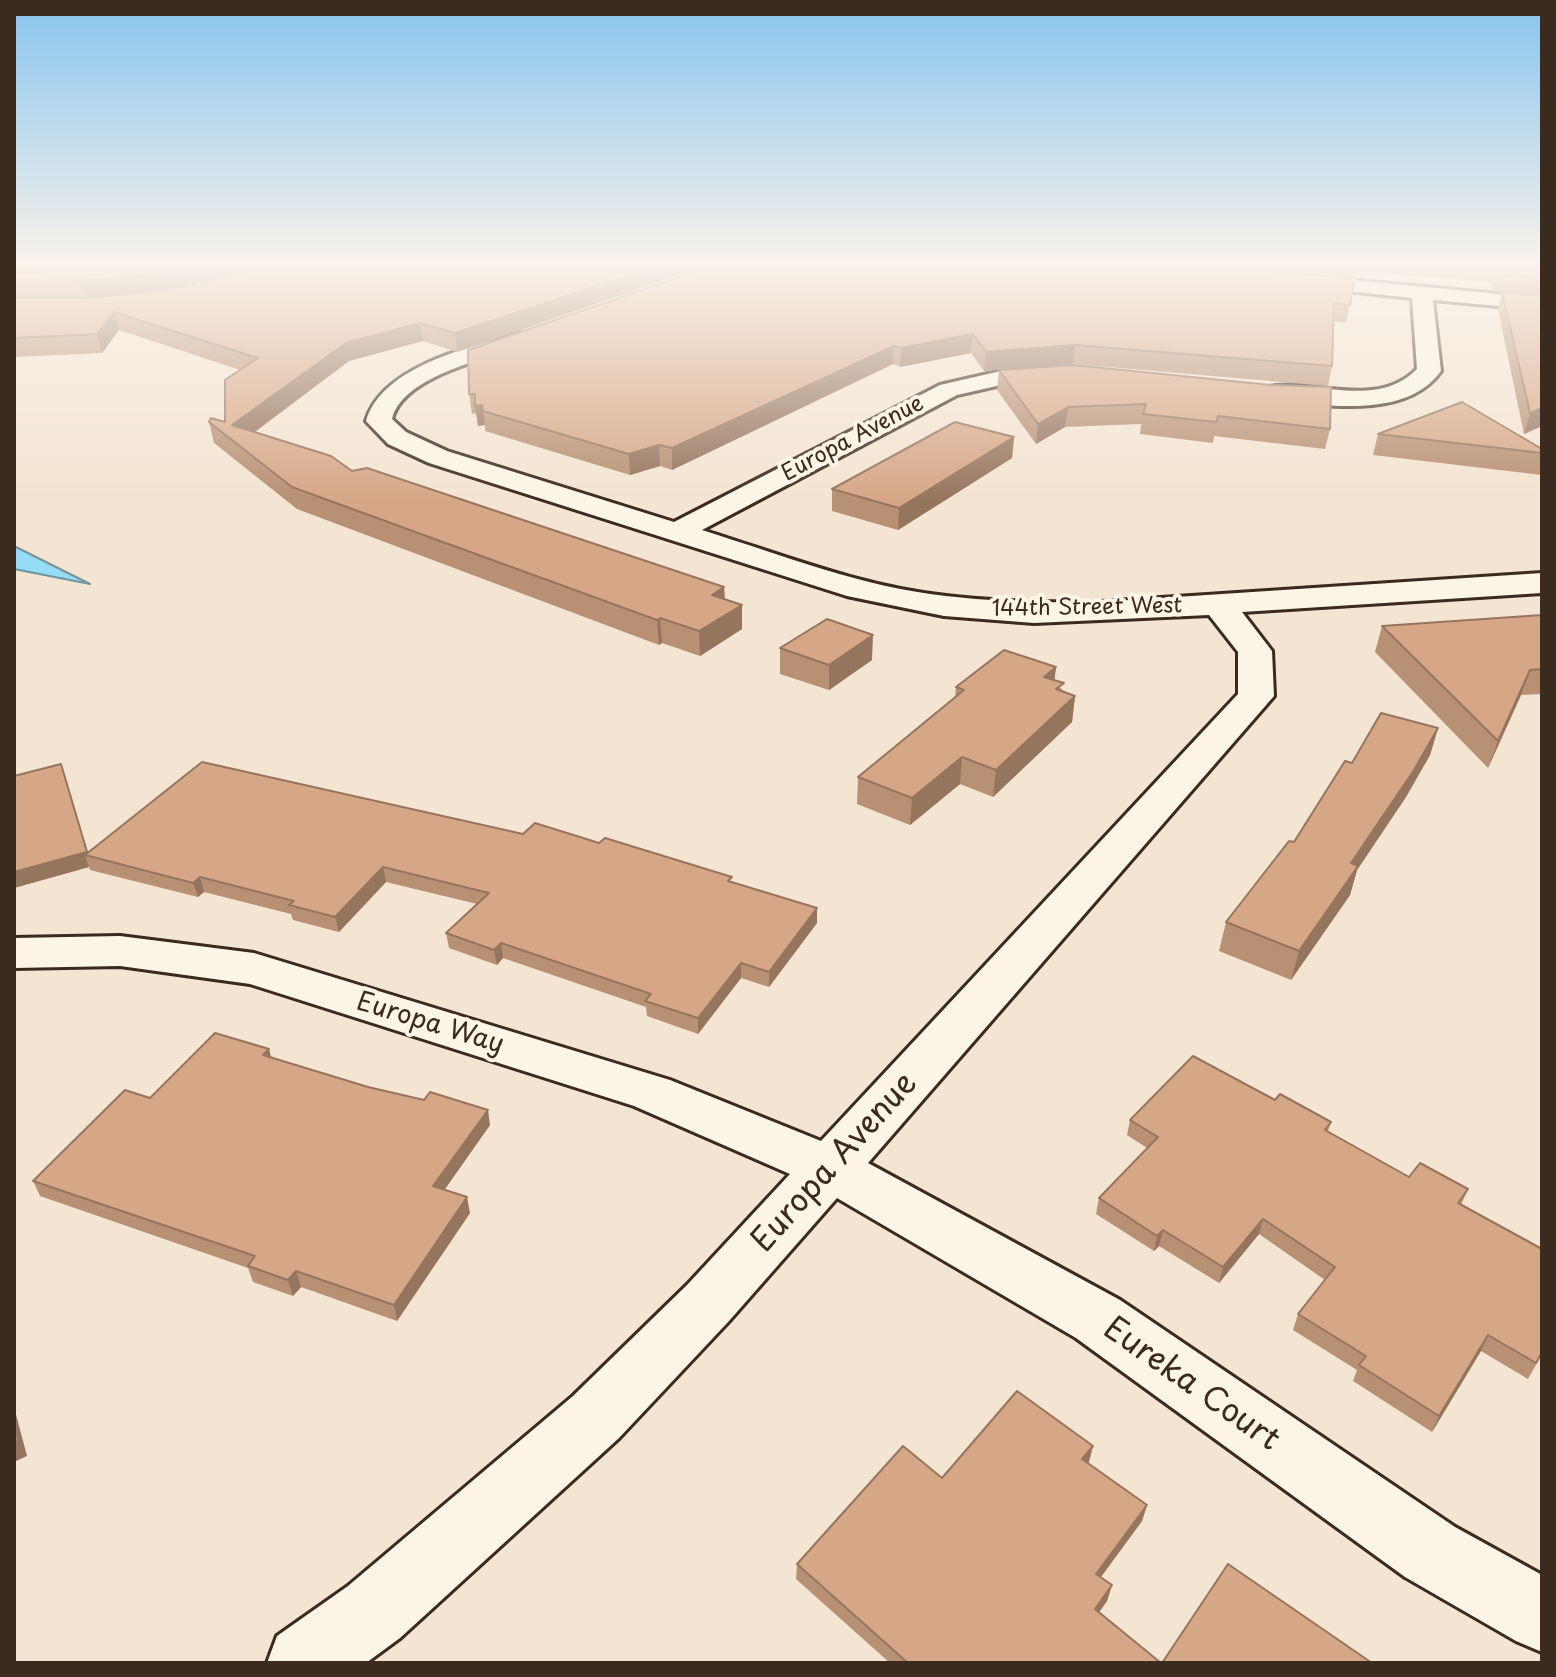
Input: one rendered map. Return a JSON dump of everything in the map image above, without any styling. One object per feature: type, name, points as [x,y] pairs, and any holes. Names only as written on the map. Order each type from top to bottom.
[{"type":"street","name":"144th Street West","points":[[512,343],[419,376],[394,391],[384,402],[379,421],[397,438],[415,448],[858,589],[944,606],[1034,613],[1219,605],[1542,583]]},
{"type":"street","points":[[1253,391],[1338,398],[1381,395],[1414,386],[1429,371],[1427,343]]},
{"type":"street","name":"Europa Avenue","points":[[678,531],[949,390],[1001,378],[1085,375]]},
{"type":"street","name":"Europa Avenue","points":[[304,1663],[374,1612],[596,1417],[708,1303],[1256,696],[1255,651],[1219,605]]},
{"type":"street","name":"Europa Way","points":[[14,953],[120,951],[254,969],[652,1093],[831,1168]]},
{"type":"street","name":"Eureka Court","points":[[831,1168],[1098,1319],[1430,1552],[1542,1615]]},
{"type":"water","points":[[14,546],[90,584],[14,569]]},
{"type":"building","points":[[212,343],[346,343],[232,425],[331,456],[352,471],[367,468],[724,587],[712,595],[742,605],[699,631],[660,618],[657,620],[292,487],[209,422],[211,418],[225,422],[225,380],[258,358]]},
{"type":"building","points":[[488,343],[925,343],[901,348],[894,346],[672,448],[659,445],[629,454],[483,411],[482,405],[475,406],[475,394],[469,394],[468,350]]},
{"type":"building","points":[[980,343],[1333,343],[1332,366],[1075,345],[986,352]]},
{"type":"building","points":[[1514,343],[1542,343],[1542,408],[1530,413]]},
{"type":"building","points":[[1073,365],[1271,385],[1331,387],[1330,429],[1218,416],[1216,422],[1143,414],[1146,404],[1068,407],[1038,424],[999,370]]},
{"type":"building","points":[[1462,402],[1542,449],[1542,453],[1378,434]]},
{"type":"building","points":[[955,422],[1014,437],[899,508],[832,489]]},
{"type":"building","points":[[1542,615],[1542,669],[1530,670],[1498,741],[1382,626]]},
{"type":"building","points":[[827,619],[873,635],[829,665],[780,648]]},
{"type":"building","points":[[1004,650],[1056,667],[1044,677],[1064,683],[1056,689],[1075,696],[996,770],[962,757],[912,798],[858,777],[964,690],[956,687]]},
{"type":"building","points":[[1381,713],[1438,728],[1414,770],[1351,863],[1358,866],[1299,951],[1226,922],[1289,841],[1294,842],[1345,761],[1352,763]]},
{"type":"building","points":[[202,762],[523,834],[535,823],[599,843],[605,838],[732,877],[728,881],[817,908],[769,972],[741,963],[698,1018],[645,1001],[651,994],[501,943],[494,950],[446,933],[489,893],[383,867],[335,917],[289,905],[294,901],[200,877],[193,883],[85,855]]},
{"type":"building","points":[[61,764],[87,852],[14,872],[14,776]]},
{"type":"building","points":[[215,1033],[269,1049],[263,1055],[368,1087],[424,1100],[430,1092],[488,1110],[433,1186],[467,1197],[394,1305],[296,1271],[288,1280],[248,1266],[255,1256],[33,1181],[125,1090],[150,1098]]},
{"type":"building","points":[[1193,1056],[1275,1100],[1280,1094],[1331,1122],[1325,1130],[1409,1177],[1420,1163],[1468,1189],[1458,1203],[1542,1249],[1542,1352],[1536,1363],[1488,1335],[1439,1416],[1359,1365],[1366,1356],[1298,1314],[1335,1267],[1263,1219],[1223,1267],[1163,1230],[1157,1236],[1099,1198],[1158,1137],[1130,1120]]},
{"type":"building","points":[[1017,1391],[1093,1446],[1082,1459],[1147,1505],[1096,1574],[1112,1585],[1095,1609],[1161,1663],[908,1663],[797,1564],[903,1446],[942,1478]]},
{"type":"building","points":[[1228,1564],[1372,1663],[1162,1663]]}]
